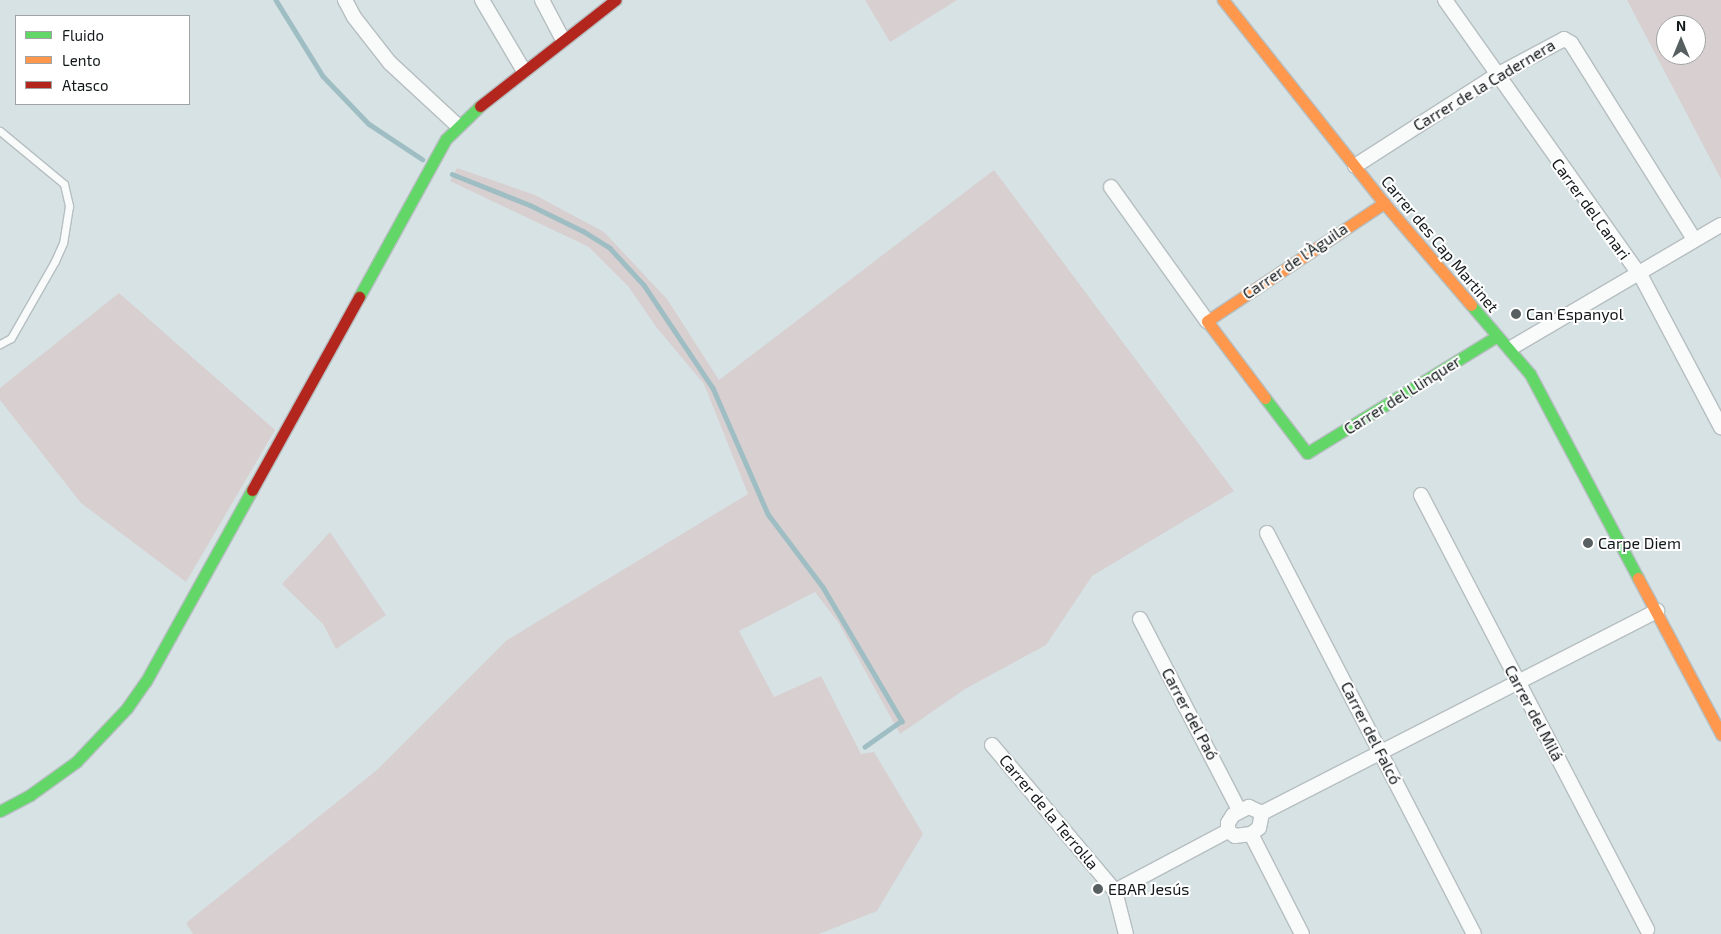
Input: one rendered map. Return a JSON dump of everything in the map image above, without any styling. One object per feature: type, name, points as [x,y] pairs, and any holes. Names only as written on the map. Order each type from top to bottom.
[{"type":"street","points":[[345,0],[354,17],[390,63],[457,125]]},
{"type":"street","points":[[482,0],[524,71]]},
{"type":"street","points":[[542,0],[564,40]]},
{"type":"street","points":[[0,811],[30,795],[76,762],[128,708],[146,681],[370,280],[426,173],[457,125],[615,0]]},
{"type":"street","name":"Carrer des Cap Martinet","points":[[1224,0],[1384,203],[1497,336],[1511,348],[1543,395],[1721,734]]},
{"type":"street","name":"Carrer del Canari","points":[[1445,0],[1638,273],[1721,427]]},
{"type":"street","name":"Carrer de la Cadernera","points":[[1355,166],[1497,75],[1558,40],[1564,39],[1571,43],[1694,239]]},
{"type":"street","points":[[1111,188],[1207,321]]},
{"type":"street","name":"Carrer de l'Àguila","points":[[1207,321],[1384,203]]},
{"type":"street","points":[[1511,348],[1694,239],[1721,225]]},
{"type":"street","name":"Carrer del Llinquer","points":[[1207,321],[1307,454],[1497,336]]},
{"type":"street","name":"Carrer del Milá","points":[[1422,495],[1517,682],[1647,930]]},
{"type":"street","name":"Carrer del Falcó","points":[[1268,533],[1474,934]]},
{"type":"street","points":[[1262,813],[1657,611]]},
{"type":"street","name":"Carrer del Paó","points":[[1140,619],[1239,810]]},
{"type":"street","name":"Carrer de la Terrol·la","points":[[992,745],[1115,891],[1126,934]]},
{"type":"street","points":[[1228,831],[1228,823],[1239,810],[1249,807],[1262,813]]},
{"type":"street","points":[[1228,831],[1235,836],[1251,834],[1259,828],[1262,813]]},
{"type":"street","points":[[1115,891],[1228,831]]},
{"type":"street","points":[[1251,834],[1284,908],[1302,934]]},
{"type":"lane","points":[[0,131],[64,184],[69,206],[64,243],[11,338],[0,344]]},
{"type":"shaded area","points":[[865,0],[957,0],[890,42]]},
{"type":"shaded area","points":[[1627,0],[1721,0],[1721,179],[1661,65],[1706,65],[1706,15],[1656,15],[1656,55]]},
{"type":"shaded area","points":[[457,168],[535,195],[604,232],[667,299],[719,380],[994,170],[1234,491],[1092,576],[1046,645],[965,689],[900,734],[838,622],[815,592],[739,631],[774,697],[821,676],[861,754],[874,752],[923,834],[877,911],[819,934],[193,934],[186,923],[377,770],[507,640],[748,494],[704,384],[657,328],[628,286],[589,247],[450,181]]},
{"type":"shaded area","points":[[119,293],[275,430],[186,582],[81,503],[0,400],[0,388]]},
{"type":"shaded area","points":[[330,532],[386,615],[336,649],[323,624],[282,584]]},
{"type":"waterway","points":[[276,0],[323,76],[369,124],[422,159]]},
{"type":"waterway","points":[[452,174],[530,205],[583,231],[610,248],[644,285],[713,388],[768,514],[823,587],[902,721],[865,747]]},
{"type":"traffic: fast","points":[[359,297],[446,139],[480,106]]},
{"type":"traffic: fast","points":[[1471,305],[1530,374],[1638,578]]},
{"type":"traffic: fast","points":[[1265,398],[1307,453],[1497,336]]},
{"type":"traffic: fast","points":[[0,811],[30,795],[76,762],[127,708],[146,681],[252,490]]},
{"type":"traffic: slow","points":[[1223,0],[1384,203],[1471,305]]},
{"type":"traffic: slow","points":[[1265,398],[1207,321],[1384,203]]},
{"type":"traffic: slow","points":[[1638,578],[1721,734]]},
{"type":"traffic: jam","points":[[480,106],[615,0]]},
{"type":"traffic: jam","points":[[252,490],[359,297]]},
{"type":"place","name":"Can Espanyol","points":[[1516,314]]},
{"type":"place","name":"Carpe Diem","points":[[1588,543]]},
{"type":"place","name":"EBAR Jesús","points":[[1098,889]]}]
